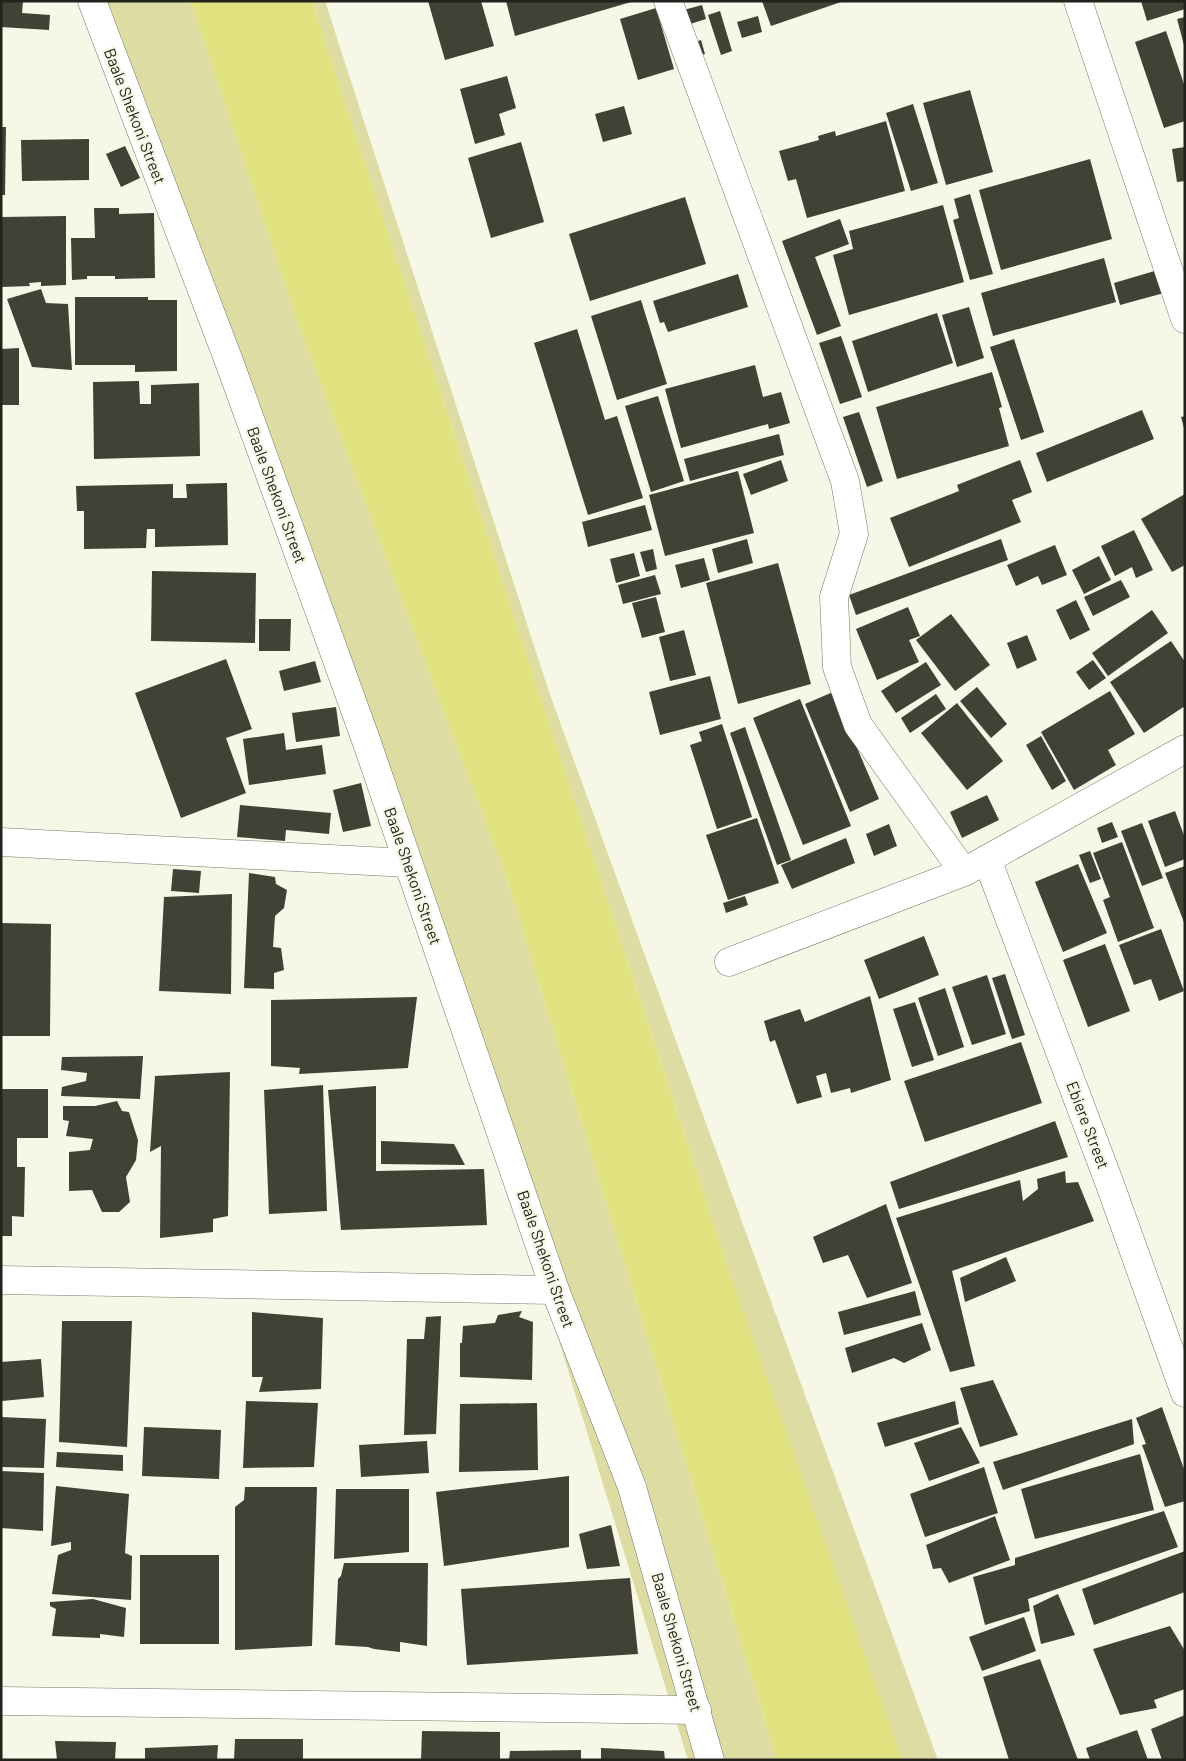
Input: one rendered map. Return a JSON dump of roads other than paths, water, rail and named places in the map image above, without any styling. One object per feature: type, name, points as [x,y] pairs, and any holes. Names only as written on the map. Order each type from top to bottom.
[{"type":"street","name":"Baale Shekoni Street","points":[[92,1],[230,364],[356,712],[555,1290],[632,1487],[710,1760]]},
{"type":"street","name":"Ebiere Street","points":[[668,1],[845,481],[854,534],[834,597],[837,667],[858,725],[975,865],[1108,1179],[1185,1393]]},
{"type":"street","points":[[1078,1],[1185,319]]},
{"type":"street","points":[[729,962],[975,865],[1185,750]]},
{"type":"street","points":[[1,842],[408,863]]},
{"type":"street","points":[[1,1280],[555,1290]]},
{"type":"street","points":[[1,1701],[697,1710]]}]
